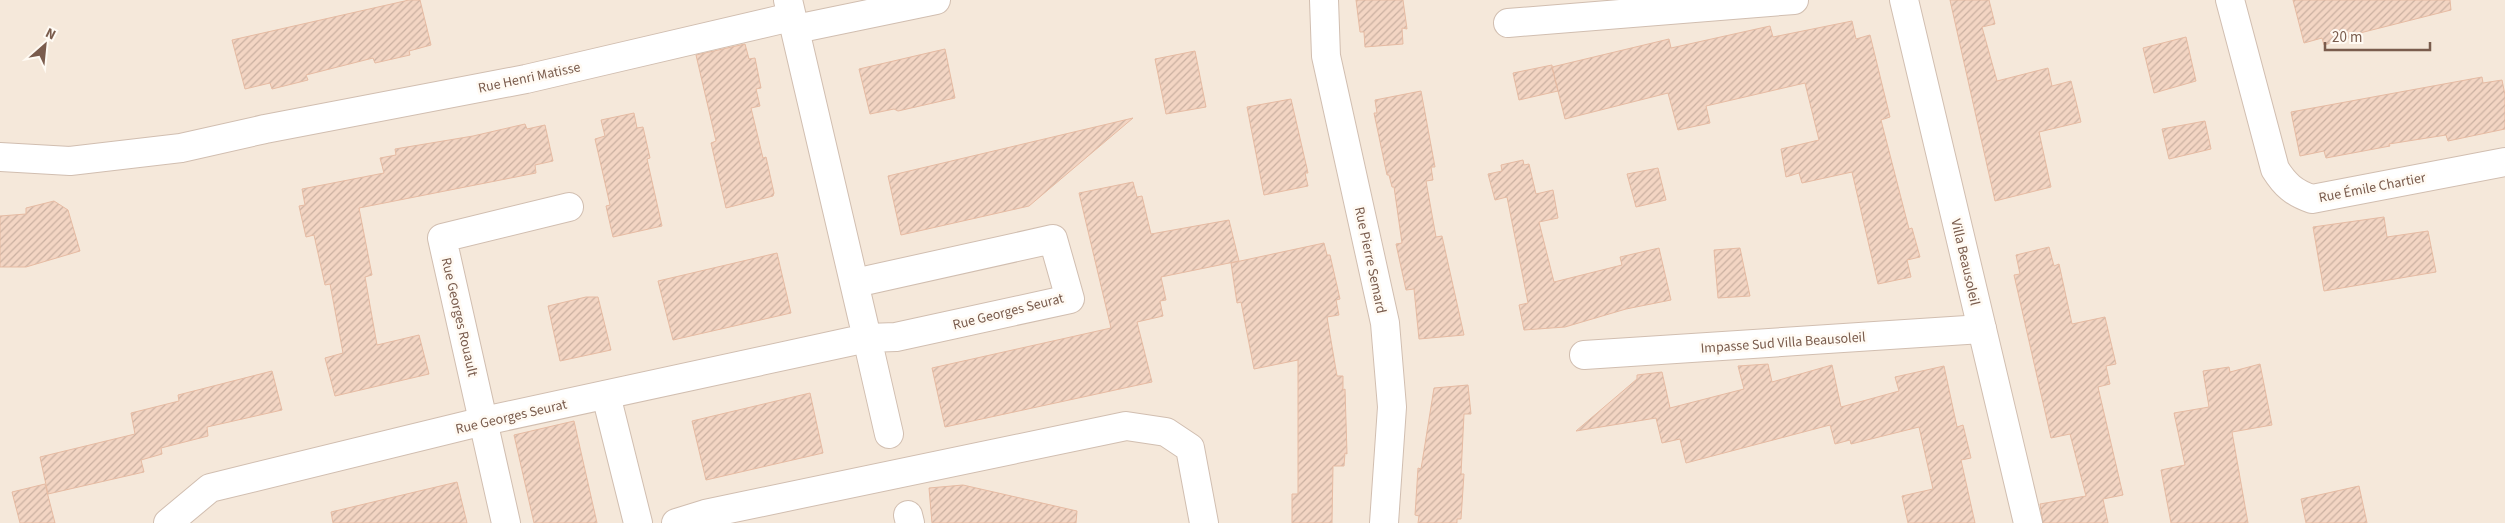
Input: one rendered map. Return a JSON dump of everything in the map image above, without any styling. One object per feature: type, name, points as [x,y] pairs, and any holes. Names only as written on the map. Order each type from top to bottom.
[{"type":"street","points":[[889,434],[792,15],[936,0]]},
{"type":"street","name":"Rue Pierre Semard","points":[[1324,0],[1326,56],[1385,323],[1392,408],[1384,523]]},
{"type":"street","points":[[1508,23],[1794,0]]},
{"type":"street","name":"Villa Beausoleil","points":[[1904,0],[2028,523]]},
{"type":"street","name":"Rue Émile Chartier","points":[[2230,0],[2275,169],[2282,182],[2296,193],[2312,199],[2505,162]]},
{"type":"street","name":"Rue Henri Matisse","points":[[0,157],[70,161],[181,148],[265,129],[526,79],[792,15]]},
{"type":"street","name":"Rue Georges Rouault","points":[[506,523],[442,238],[569,207]]},
{"type":"street","name":"Rue Georges Seurat","points":[[168,523],[210,488],[484,421],[867,338],[896,338],[1070,299],[1053,239],[855,283]]},
{"type":"street","name":"Impasse Sud Villa Beausoleil","points":[[1584,355],[1982,329]]},
{"type":"street","points":[[616,393],[638,523]]},
{"type":"street","points":[[676,523],[704,514],[1126,426],[1166,432],[1190,448],[1204,523]]},
{"type":"shaded area","points":[[0,0],[2505,0],[2505,523],[0,523]]},
{"type":"building","points":[[409,0],[420,0],[431,45],[409,51],[410,55],[375,63],[373,58],[306,75],[308,80],[272,89],[270,83],[245,89],[232,40]]},
{"type":"building","points":[[1356,0],[1403,0],[1407,29],[1402,28],[1403,44],[1365,47],[1364,32],[1360,32]]},
{"type":"building","points":[[1950,0],[1989,0],[1995,24],[1982,27],[1997,81],[2048,68],[2052,86],[2071,81],[2081,122],[2039,132],[2051,187],[1995,201]]},
{"type":"building","points":[[2293,0],[2450,0],[2451,10],[2352,35],[2352,37],[2324,45],[2322,38],[2304,43]]},
{"type":"building","points":[[1852,21],[1856,39],[1870,35],[1890,117],[1881,120],[1909,229],[1912,228],[1920,257],[1907,260],[1911,277],[1878,284],[1852,172],[1802,183],[1799,173],[1786,177],[1781,149],[1819,140],[1805,83],[1706,106],[1710,123],[1678,130],[1668,93],[1565,119],[1558,91],[1519,100],[1513,73],[1552,65],[1552,67],[1669,39],[1671,48],[1770,26],[1773,37]]},
{"type":"building","points":[[2186,37],[2196,81],[2154,93],[2143,48]]},
{"type":"building","points":[[745,44],[749,59],[755,58],[761,88],[756,89],[760,106],[751,108],[763,158],[766,157],[774,193],[773,196],[726,208],[711,143],[716,141],[696,55]]},
{"type":"building","points":[[945,49],[955,98],[898,111],[894,109],[870,114],[859,69]]},
{"type":"building","points":[[1195,51],[1206,107],[1166,114],[1155,59]]},
{"type":"building","points":[[2482,77],[2483,83],[2502,80],[2505,95],[2505,129],[2448,141],[2446,135],[2389,144],[2390,146],[2326,158],[2324,151],[2300,156],[2291,112]]},
{"type":"building","points":[[1421,91],[1435,167],[1431,167],[1433,180],[1426,181],[1436,237],[1442,236],[1464,335],[1419,339],[1414,289],[1406,290],[1396,244],[1402,243],[1394,187],[1392,187],[1389,175],[1387,175],[1374,113],[1377,113],[1375,100]]},
{"type":"building","points":[[1291,99],[1308,173],[1305,173],[1308,186],[1264,195],[1247,107]]},
{"type":"building","points":[[634,113],[637,128],[643,127],[650,158],[647,159],[662,226],[613,237],[606,206],[610,205],[595,139],[605,136],[601,120]]},
{"type":"building","points":[[1133,118],[1029,206],[901,235],[888,176]]},
{"type":"building","points":[[2205,121],[2211,149],[2169,159],[2162,129]]},
{"type":"building","points":[[525,124],[527,129],[545,125],[553,161],[535,165],[536,173],[359,208],[372,275],[365,277],[377,345],[419,335],[429,374],[335,396],[325,358],[343,353],[330,284],[325,285],[314,235],[306,237],[299,206],[305,205],[302,189],[384,173],[380,158],[396,155],[395,149],[473,136]]},
{"type":"building","points":[[1523,160],[1524,165],[1529,164],[1536,194],[1553,190],[1558,218],[1539,222],[1554,282],[1622,265],[1620,257],[1659,248],[1671,300],[1626,309],[1565,327],[1524,330],[1519,305],[1528,303],[1507,197],[1495,200],[1488,174],[1502,171],[1501,165]]},
{"type":"building","points":[[1658,168],[1666,200],[1636,207],[1627,174]]},
{"type":"building","points":[[1133,182],[1137,197],[1142,196],[1151,234],[1229,220],[1239,261],[1161,277],[1166,300],[1160,301],[1163,316],[1137,322],[1152,382],[945,427],[932,368],[1111,328],[1079,193]]},
{"type":"building","points":[[54,201],[68,210],[80,251],[26,267],[0,267],[0,216],[26,214],[26,208]]},
{"type":"building","points":[[2384,217],[2387,237],[2428,231],[2436,272],[2324,291],[2313,227]]},
{"type":"building","points":[[1324,243],[1327,255],[1330,255],[1340,299],[1336,300],[1339,315],[1327,317],[1337,376],[1343,376],[1343,390],[1345,389],[1347,454],[1345,453],[1344,466],[1333,466],[1332,523],[1292,523],[1292,494],[1298,494],[1298,360],[1254,369],[1241,302],[1237,303],[1231,263]]},
{"type":"building","points":[[2049,247],[2054,266],[2059,264],[2072,324],[2105,317],[2116,364],[2106,366],[2110,384],[2098,387],[2123,495],[2103,499],[2108,523],[2043,523],[2040,504],[2086,496],[2070,434],[2051,438],[2014,275],[2020,274],[2016,255]]},
{"type":"building","points":[[1740,248],[1750,296],[1718,298],[1714,250]]},
{"type":"building","points":[[777,253],[791,313],[673,340],[658,281]]},
{"type":"building","points":[[586,297],[598,297],[611,350],[560,361],[548,306]]},
{"type":"building","points":[[1768,364],[1772,382],[1832,365],[1841,407],[1899,391],[1895,377],[1944,366],[1957,427],[1963,425],[1971,458],[1961,460],[1975,523],[1908,523],[1902,496],[1933,489],[1919,427],[1851,444],[1850,440],[1835,444],[1830,425],[1686,463],[1680,439],[1662,443],[1656,418],[1576,431],[1637,379],[1637,375],[1662,372],[1670,408],[1744,389],[1738,366]]},
{"type":"building","points":[[2260,364],[2272,425],[2232,432],[2248,523],[2171,523],[2161,470],[2185,465],[2174,413],[2209,407],[2203,371],[2229,367],[2230,372]]},
{"type":"building","points":[[272,371],[282,410],[207,427],[208,436],[161,448],[162,454],[141,460],[144,472],[48,494],[40,457],[135,434],[131,413],[179,401],[178,395]]},
{"type":"building","points":[[1468,385],[1471,414],[1464,414],[1461,474],[1464,474],[1461,519],[1457,519],[1457,523],[1418,523],[1419,516],[1415,515],[1418,468],[1421,469],[1434,388]]},
{"type":"building","points":[[810,393],[823,453],[706,480],[692,421]]},
{"type":"building","points":[[574,421],[597,523],[534,523],[514,435]]},
{"type":"building","points":[[457,482],[467,523],[333,523],[331,512]]},
{"type":"building","points":[[45,484],[55,523],[20,523],[12,492]]},
{"type":"building","points":[[963,485],[1077,511],[1076,523],[932,523],[929,488]]},
{"type":"building","points":[[2359,486],[2367,523],[2306,523],[2301,499]]}]
